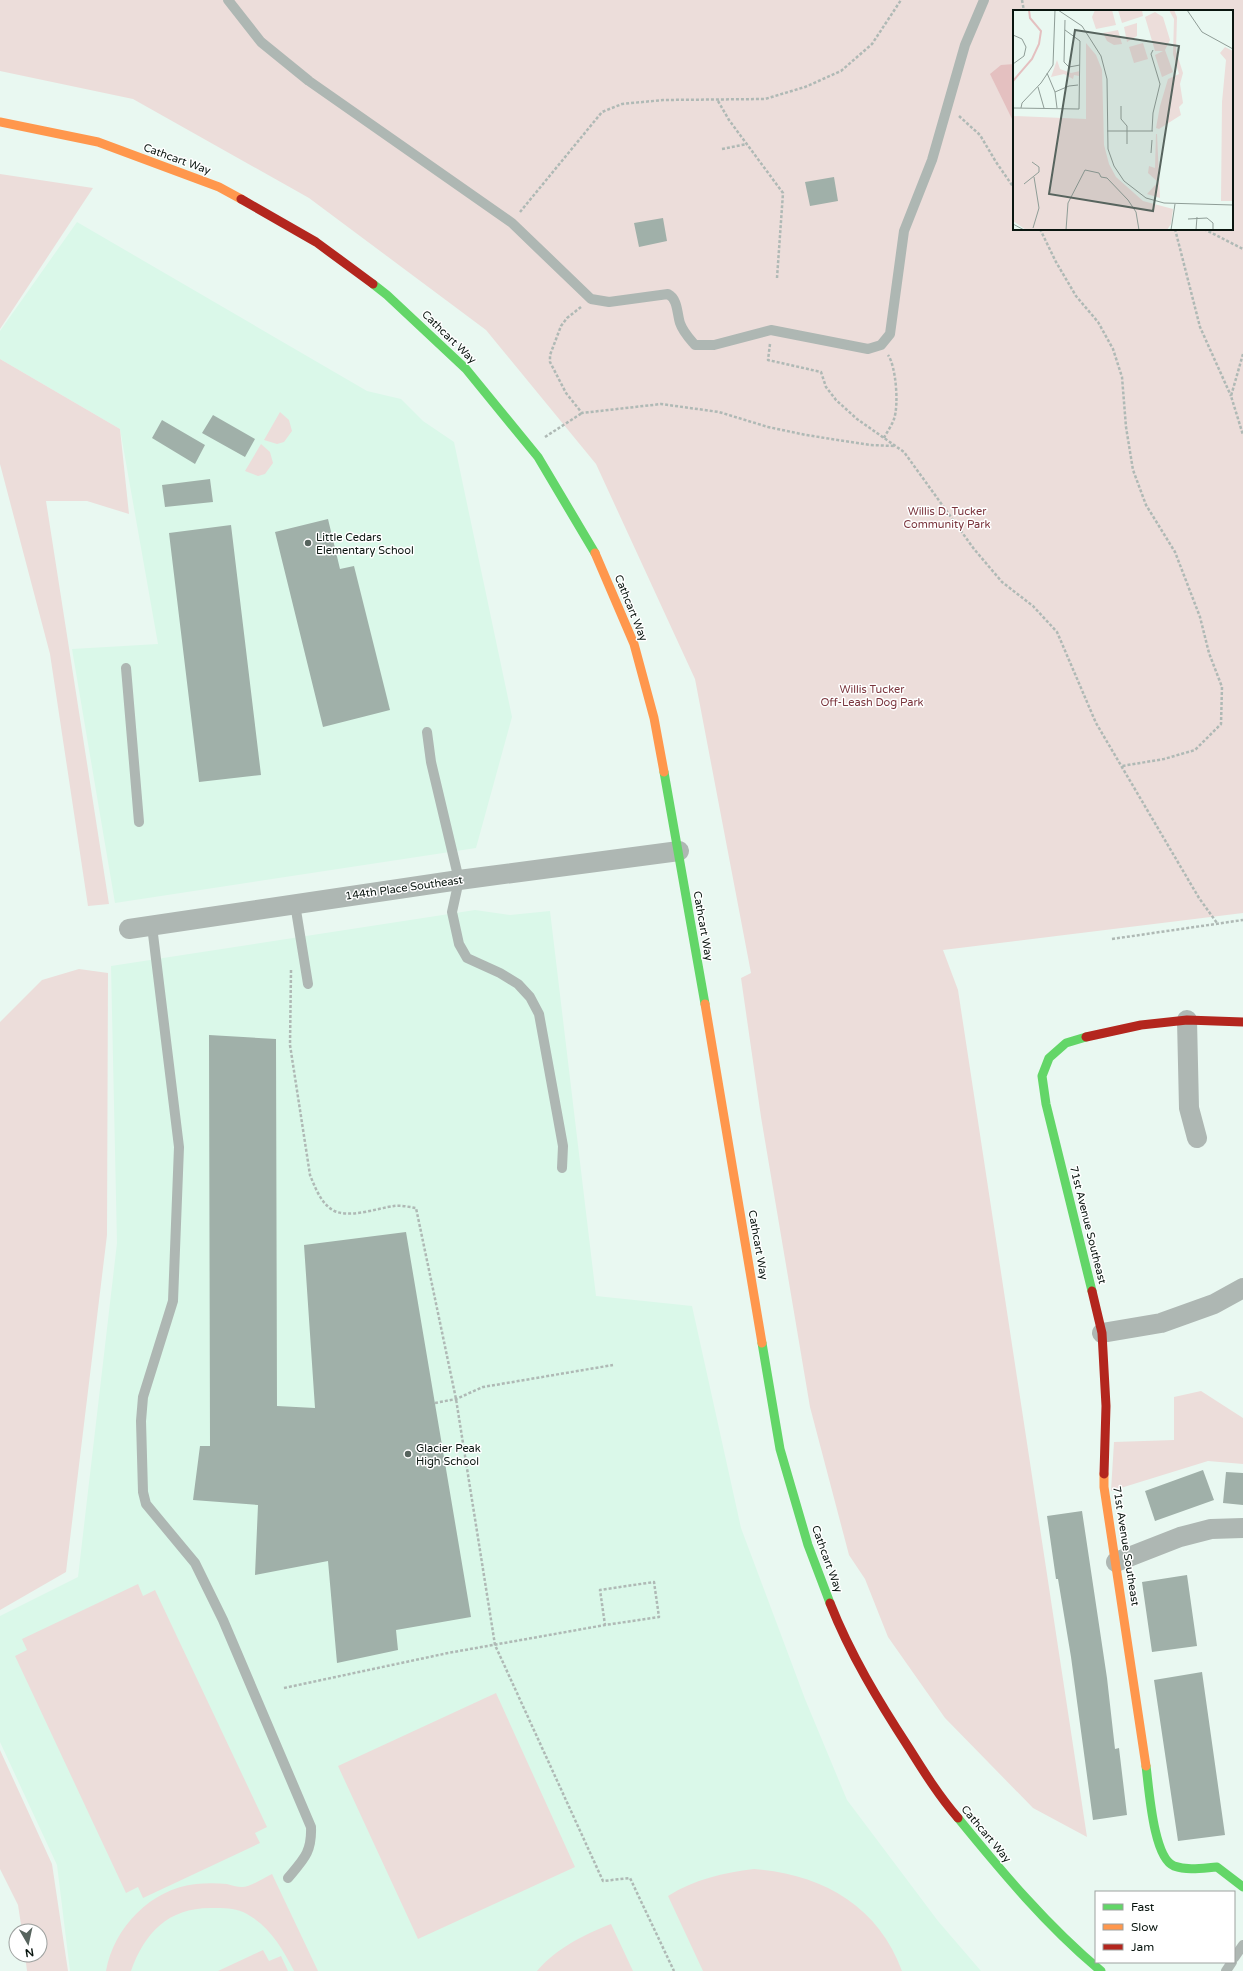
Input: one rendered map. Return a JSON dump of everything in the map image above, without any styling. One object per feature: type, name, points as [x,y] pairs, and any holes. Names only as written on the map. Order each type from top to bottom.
[{"type":"main road","name":"Cathcart Way","points":[[0,122],[98,142],[218,187],[316,242],[387,295],[466,369],[538,457],[597,556],[634,644],[654,718],[780,1449],[811,1552],[840,1628],[886,1714],[942,1799],[1004,1874],[1050,1924],[1071,1946],[1101,1971]]},
{"type":"main road","points":[[1187,1020],[1243,1022]]},
{"type":"main road","name":"71st Avenue Southeast","points":[[1187,1020],[1141,1025],[1101,1033],[1066,1043],[1049,1058],[1042,1076],[1046,1104],[1102,1333],[1102,1369],[1106,1406],[1104,1487],[1158,1844],[1165,1858],[1173,1866],[1188,1869],[1217,1868],[1243,1887]]},
{"type":"street","name":"144th Place Southeast","points":[[129,929],[459,880],[678,851]]},
{"type":"street","points":[[1187,1020],[1189,1108],[1197,1138]]},
{"type":"street","points":[[1102,1333],[1161,1323],[1242,1292]]},
{"type":"street","points":[[1116,1562],[1180,1537],[1211,1529],[1243,1528]]},
{"type":"lane","points":[[228,0],[261,42],[309,81],[512,223],[591,299],[609,302],[668,294],[672,296],[680,323],[686,335],[695,345],[714,346],[772,330],[868,349],[881,345],[890,334],[904,231],[932,160],[965,45],[984,0]]},
{"type":"lane","points":[[126,668],[139,822]]},
{"type":"lane","points":[[427,732],[431,762],[459,880],[452,912],[459,944],[467,958],[500,973],[518,984],[530,997],[539,1014],[563,1146],[562,1168]]},
{"type":"lane","points":[[295,904],[308,984]]},
{"type":"lane","points":[[152,926],[179,1147],[173,1301],[143,1397],[141,1421],[143,1492],[146,1504],[194,1563],[223,1620],[311,1826],[312,1842],[307,1854],[288,1878]]},
{"type":"lane","points":[[1235,1957],[1243,1945]]},
{"type":"path","points":[[512,223],[602,112],[622,104],[663,100],[717,101],[765,99],[805,87],[841,71],[872,44],[901,0]]},
{"type":"path","points":[[1022,0],[1024,10]]},
{"type":"path","points":[[717,101],[783,193],[777,278]]},
{"type":"path","points":[[947,106],[980,135],[1013,187]]},
{"type":"path","points":[[722,149],[747,144]]},
{"type":"path","points":[[1040,230],[1056,262],[1076,296],[1098,322],[1113,349],[1122,377],[1126,428],[1133,470],[1146,505],[1175,552],[1200,617],[1210,653],[1222,687],[1221,724],[1195,750],[1164,759],[1122,766]]},
{"type":"path","points":[[1175,230],[1200,326],[1231,396],[1243,435]]},
{"type":"path","points":[[1206,230],[1243,249]]},
{"type":"path","points":[[582,413],[566,393],[550,362],[550,355],[561,326],[567,318],[591,299]]},
{"type":"path","points":[[772,330],[768,360],[821,372],[826,387],[836,400],[857,419],[904,452],[974,549],[1002,582],[1034,606],[1057,632],[1096,723],[1199,898],[1217,923]]},
{"type":"path","points":[[881,345],[892,361],[897,402],[895,418],[884,438]]},
{"type":"path","points":[[1231,396],[1243,354]]},
{"type":"path","points":[[529,447],[582,413],[661,404],[719,412],[806,435],[870,445],[895,446]]},
{"type":"path","points":[[1112,939],[1243,920]]},
{"type":"path","points":[[291,966],[290,1046],[310,1175],[319,1195],[331,1210],[350,1214],[374,1212],[395,1206],[416,1208],[456,1399],[495,1645],[602,1880],[630,1878],[674,1971]]},
{"type":"path","points":[[435,1403],[456,1399],[483,1387],[613,1365]]},
{"type":"path","points":[[284,1688],[495,1645],[605,1625],[659,1617],[654,1582],[600,1590],[605,1625]]},
{"type":"shaded area","points":[[1013,64],[1013,121],[990,74],[1001,65]]},
{"type":"shaded area","name":"Little Cedars Elementary School","points":[[77,222],[367,391],[401,399],[423,421],[454,442],[512,717],[476,848],[115,903],[72,649],[158,644],[120,429],[0,359],[0,331]]},
{"type":"shaded area","name":"Glacier Peak High School","points":[[475,910],[510,915],[550,911],[596,1296],[692,1306],[741,1528],[805,1699],[847,1800],[938,1921],[981,1971],[70,1971],[57,1865],[0,1742],[0,1616],[78,1577],[117,1243],[111,966]]},
{"type":"green space","name":"Willis D. Tucker Community Park","points":[[0,0],[1243,0],[1243,913],[943,950],[958,990],[1087,1837],[1033,1808],[945,1718],[888,1637],[865,1579],[849,1555],[810,1407],[761,1117],[741,978],[751,973],[695,679],[596,464],[486,330],[309,198],[133,99],[0,71]]},
{"type":"green space","points":[[0,174],[93,188],[0,329]]},
{"type":"green space","points":[[0,359],[120,429],[129,514],[87,501],[46,501],[109,904],[88,906],[50,654],[0,464]]},
{"type":"green space","points":[[280,412],[289,420],[292,431],[284,442],[277,444],[264,440]]},
{"type":"green space","points":[[261,444],[270,452],[273,463],[265,474],[258,476],[245,471]]},
{"type":"green space","points":[[79,969],[108,973],[107,1235],[66,1572],[0,1610],[0,1022],[42,980]]},
{"type":"green space","points":[[1201,1391],[1243,1418],[1243,1464],[1208,1461],[1111,1491],[1114,1442],[1174,1440],[1174,1397]]},
{"type":"green space","points":[[138,1584],[143,1596],[155,1590],[267,1827],[255,1833],[260,1843],[143,1898],[138,1887],[126,1893],[15,1656],[27,1650],[22,1639]]},
{"type":"green space","points":[[496,1693],[575,1867],[418,1939],[338,1766]]},
{"type":"green space","points":[[0,1750],[52,1864],[68,1971],[27,1971],[26,1963],[48,1963],[48,1923],[21,1923],[18,1905],[0,1869]]},
{"type":"green space","points":[[754,1869],[779,1872],[802,1878],[824,1886],[844,1897],[862,1911],[878,1928],[891,1948],[902,1971],[703,1971],[668,1896],[699,1881]]},
{"type":"green space","points":[[272,1874],[318,1971],[294,1971],[273,1937],[252,1917],[243,1912],[228,1908],[213,1908],[197,1909],[171,1917],[151,1934],[137,1957],[131,1971],[106,1971],[110,1955],[126,1925],[150,1902],[180,1887],[212,1883],[245,1887]]},
{"type":"green space","points":[[611,1924],[633,1971],[537,1971],[553,1956],[571,1943]]},
{"type":"green space","points":[[263,1950],[269,1961],[281,1956],[288,1971],[218,1971]]},
{"type":"building","points":[[834,177],[838,201],[810,206],[805,182]]},
{"type":"building","points":[[663,218],[667,241],[639,247],[634,223]]},
{"type":"building","points":[[213,415],[255,439],[245,457],[202,433]]},
{"type":"building","points":[[162,420],[205,445],[195,464],[152,438]]},
{"type":"building","points":[[210,479],[213,502],[165,507],[162,485]]},
{"type":"building","points":[[328,519],[340,569],[354,566],[390,710],[323,727],[275,532]]},
{"type":"building","points":[[231,525],[261,775],[199,782],[169,533]]},
{"type":"building","points":[[209,1035],[276,1039],[277,1406],[315,1408],[304,1245],[406,1232],[471,1617],[396,1630],[398,1650],[337,1663],[328,1561],[255,1575],[258,1505],[193,1500],[200,1446],[210,1446]]},
{"type":"building","points":[[1203,1470],[1214,1500],[1155,1521],[1145,1491]]},
{"type":"building","points":[[1226,1472],[1243,1473],[1243,1505],[1223,1503]]},
{"type":"building","points":[[1082,1511],[1107,1678],[1115,1749],[1119,1748],[1127,1815],[1093,1820],[1071,1657],[1058,1579],[1056,1579],[1047,1516]]},
{"type":"building","points":[[1187,1575],[1197,1646],[1152,1652],[1142,1582]]},
{"type":"building","points":[[1202,1672],[1225,1835],[1178,1841],[1154,1680]]},
{"type":"traffic: fast","points":[[373,284],[387,295],[466,369],[538,457],[595,553]]},
{"type":"traffic: fast","points":[[664,772],[705,1004]]},
{"type":"traffic: fast","points":[[1086,1037],[1066,1043],[1049,1058],[1042,1076],[1046,1104],[1092,1291]]},
{"type":"traffic: fast","points":[[762,1343],[780,1449],[808,1545],[830,1603]]},
{"type":"traffic: fast","points":[[1146,1766],[1153,1821],[1161,1850],[1167,1860],[1179,1868],[1196,1869],[1217,1867],[1243,1887]]},
{"type":"traffic: fast","points":[[958,1818],[1026,1898],[1062,1936],[1101,1971]]},
{"type":"traffic: slow","points":[[0,122],[98,142],[219,187],[241,199]]},
{"type":"traffic: slow","points":[[595,553],[634,644],[654,718],[664,772]]},
{"type":"traffic: slow","points":[[705,1004],[762,1343]]},
{"type":"traffic: slow","points":[[1104,1474],[1104,1487],[1146,1766]]},
{"type":"traffic: jam","points":[[241,199],[316,242],[373,284]]},
{"type":"traffic: jam","points":[[1086,1037],[1141,1025],[1187,1020],[1243,1022]]},
{"type":"traffic: jam","points":[[1092,1291],[1102,1333],[1106,1406],[1104,1474]]},
{"type":"traffic: jam","points":[[830,1603],[847,1641],[876,1695],[926,1775],[958,1818]]},
{"type":"place","name":"Little Cedars Elementary School","points":[[308,543]]},
{"type":"place","name":"Glacier Peak High School","points":[[408,1454]]},
{"type":"park label","name":"Willis Tucker Off-Leash Dog Park","points":[[872,695]]}]
